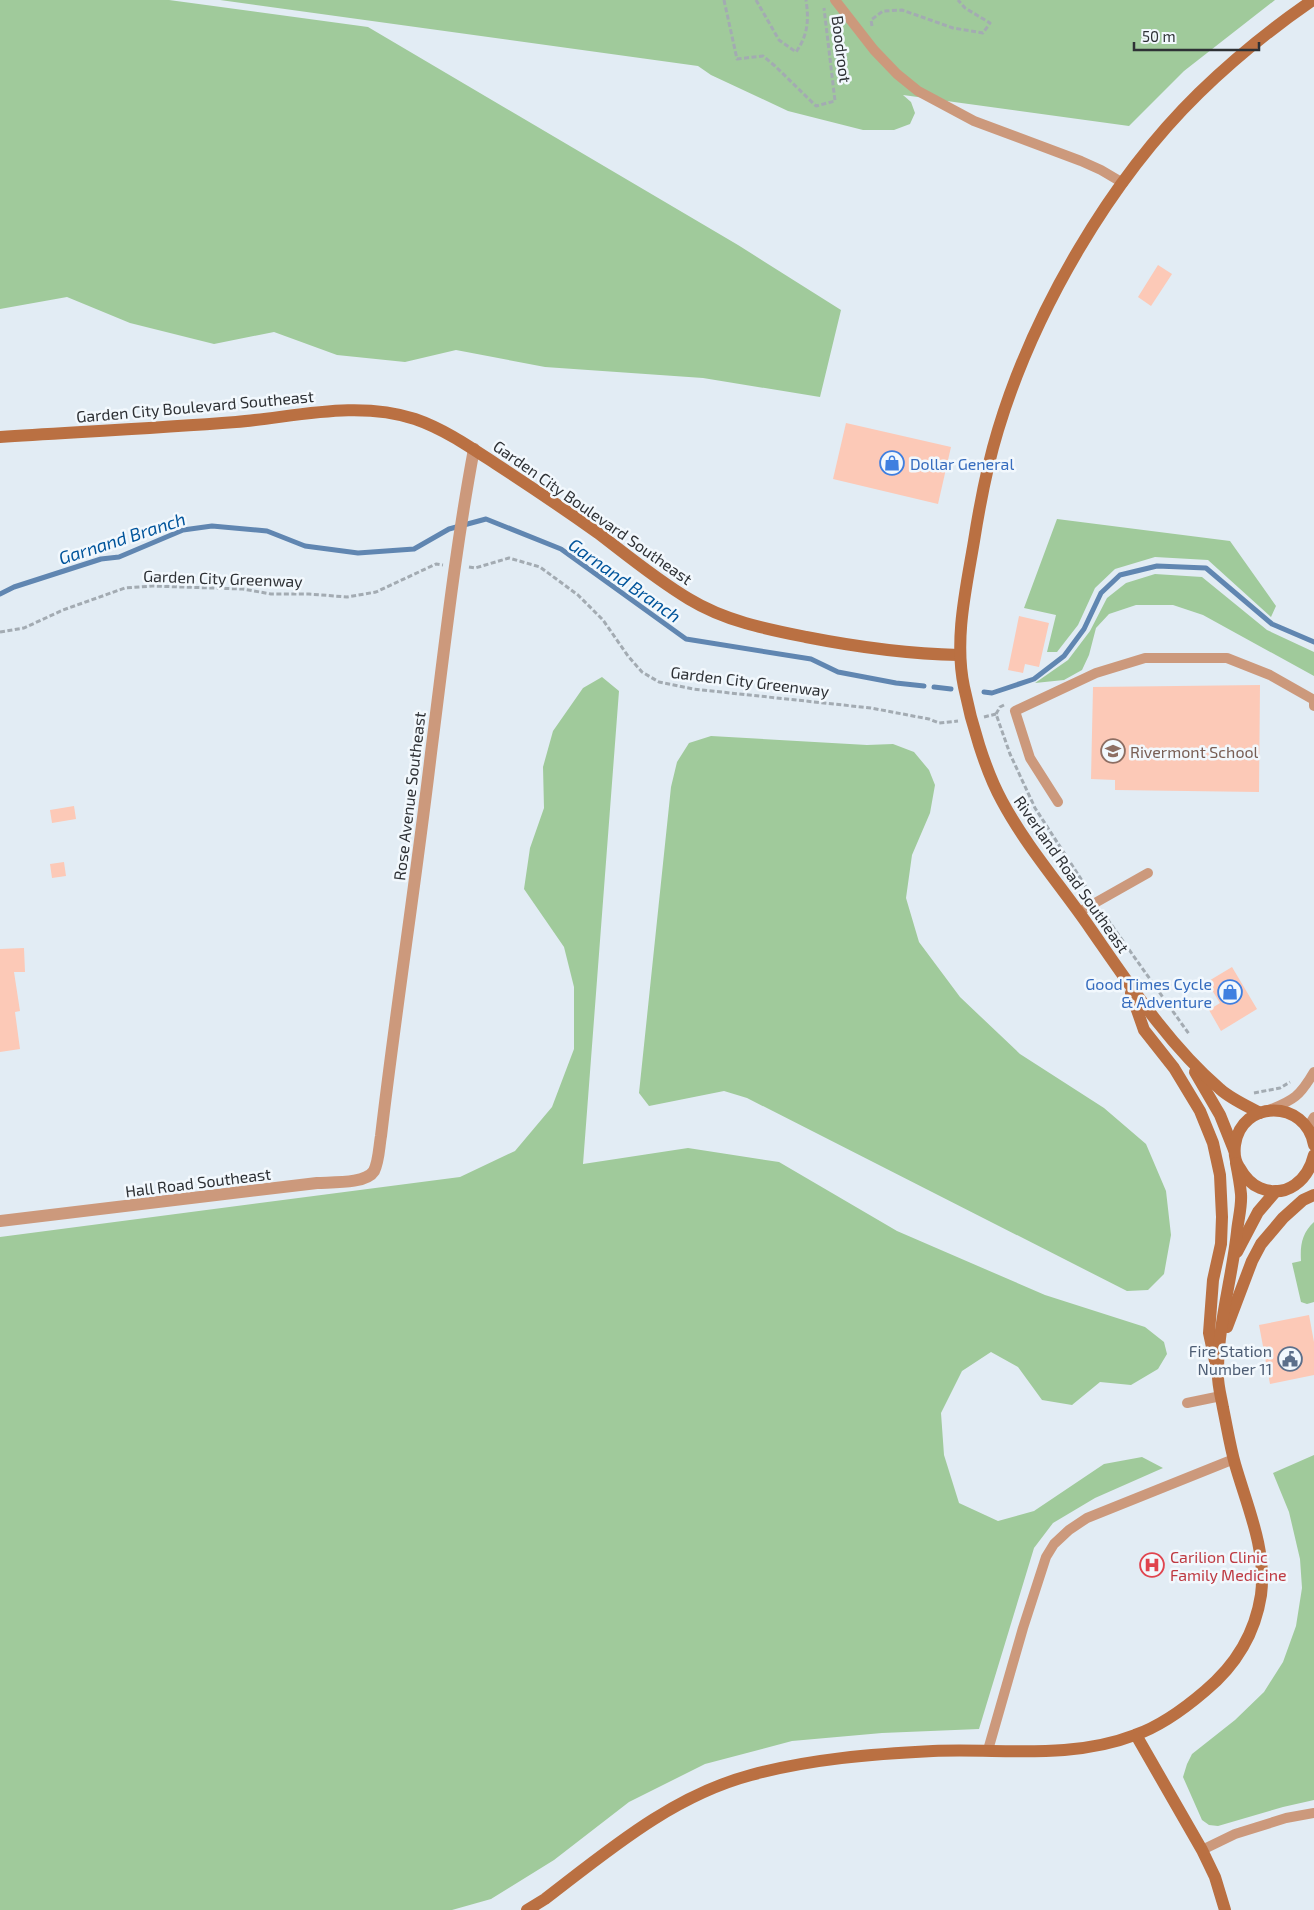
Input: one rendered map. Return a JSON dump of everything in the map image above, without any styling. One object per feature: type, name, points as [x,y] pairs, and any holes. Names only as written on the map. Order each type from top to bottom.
[{"type":"main road","name":"Riverland Road Southeast","points":[[527,1910],[545,1899],[649,1821],[702,1792],[748,1776],[788,1766],[863,1755],[936,1751],[1073,1750],[1106,1744],[1136,1735],[1156,1726],[1184,1708],[1218,1680],[1235,1661],[1248,1639],[1261,1593],[1262,1568],[1257,1537],[1234,1459],[1217,1373],[1224,1310],[1234,1258],[1241,1196],[1235,1157],[1220,1115],[1186,1057],[1126,979],[1029,844],[1000,800],[972,719],[963,686],[959,655],[962,614],[985,477],[1013,384],[1033,336],[1058,287],[1085,240],[1123,183],[1156,140],[1197,95],[1236,59],[1284,20],[1313,0]]},
{"type":"main road","name":"Garden City Boulevard Southeast","points":[[0,437],[238,421],[330,411],[359,410],[387,413],[413,419],[438,429],[474,450],[537,490],[660,581],[712,611],[762,629],[840,643],[921,654],[959,655]]},
{"type":"main road","points":[[1126,979],[1144,1030],[1174,1068],[1200,1111],[1213,1143],[1220,1175],[1222,1218],[1221,1244],[1213,1280],[1209,1333],[1217,1373]]},
{"type":"main road","name":"Riverland Road Southeast","points":[[1186,1057],[1221,1091],[1265,1112],[1285,1111],[1295,1115],[1312,1132]]},
{"type":"main road","points":[[1265,1112],[1249,1120],[1241,1128],[1236,1140],[1235,1157],[1245,1178],[1260,1188],[1276,1191],[1293,1187],[1305,1178],[1313,1163]]},
{"type":"main road","name":"Riverland Road Southeast","points":[[1234,1258],[1258,1212],[1276,1191]]},
{"type":"main road","points":[[1221,1343],[1260,1244],[1302,1200],[1314,1194]]},
{"type":"main road","points":[[1136,1735],[1202,1850],[1215,1877],[1225,1910]]},
{"type":"street","name":"Rose Avenue Southeast","points":[[379,1148],[444,647],[464,503],[474,450]]},
{"type":"street","name":"Hall Road Southeast","points":[[0,1221],[357,1180],[367,1178],[373,1172],[379,1148]]},
{"type":"lane","points":[[835,0],[874,50],[897,74],[918,91],[959,114],[1101,170],[1123,183]]},
{"type":"lane","points":[[1058,802],[1030,758],[1015,711],[1096,673],[1145,658],[1227,658],[1270,675],[1314,700],[1314,706]]},
{"type":"lane","points":[[1079,912],[1148,873]]},
{"type":"lane","points":[[1265,1112],[1292,1101],[1304,1089],[1314,1072]]},
{"type":"lane","points":[[1187,1403],[1221,1396]]},
{"type":"lane","points":[[988,1750],[1043,1566],[1054,1544],[1069,1530],[1087,1518],[1234,1459]]},
{"type":"lane","points":[[1202,1850],[1235,1834],[1286,1818],[1314,1813]]},
{"type":"path","name":"Boodroot","points":[[724,0],[737,59],[763,56],[816,106],[835,101],[824,6]]},
{"type":"path","points":[[756,0],[779,40],[796,52],[804,40],[808,19],[806,0]]},
{"type":"path","points":[[874,50],[871,20],[883,11],[902,10],[953,28],[983,33],[990,23],[965,8],[958,0]]},
{"type":"path","name":"Garden City Greenway","points":[[468,567],[475,568],[509,558],[540,567],[578,595],[603,620],[637,667],[659,682],[692,689],[871,708],[929,719],[938,723],[958,721]]},
{"type":"path","name":"Garden City Greenway","points":[[0,632],[24,628],[63,610],[124,588],[152,586],[234,589],[271,594],[347,597],[376,592],[436,564],[447,565]]},
{"type":"path","points":[[996,714],[1010,754],[1035,808],[1096,903],[1176,1019],[1191,1037]]},
{"type":"path","points":[[1248,1091],[1254,1093],[1266,1092],[1280,1088],[1290,1081],[1294,1086],[1304,1089]]},
{"type":"green space","points":[[0,0],[169,0],[368,27],[738,245],[841,310],[820,397],[703,378],[545,367],[456,350],[405,362],[337,355],[274,332],[214,344],[130,323],[67,297],[0,309]]},
{"type":"green space","points":[[220,0],[1275,0],[1184,71],[1129,126],[903,95],[911,102],[915,113],[910,124],[894,130],[863,130],[788,111],[711,75],[698,66]]},
{"type":"green space","points":[[1057,519],[1230,541],[1276,606],[1271,617],[1208,560],[1155,557],[1115,569],[1095,588],[1078,625],[1057,652],[1047,652],[1056,615],[1024,608]]},
{"type":"green space","points":[[1155,574],[1202,577],[1267,630],[1314,652],[1314,676],[1203,615],[1173,605],[1136,605],[1109,614],[1096,628],[1089,655],[1082,670],[1064,680],[1035,683],[1068,660],[1090,631],[1107,598],[1126,583]]},
{"type":"green space","points":[[602,677],[619,691],[583,1164],[688,1148],[779,1162],[897,1231],[1045,1295],[1145,1327],[1164,1342],[1167,1354],[1158,1369],[1131,1385],[1100,1382],[1072,1405],[1042,1400],[1018,1367],[991,1352],[962,1371],[941,1413],[944,1455],[959,1503],[998,1521],[1034,1511],[1104,1464],[1142,1457],[1163,1468],[1095,1498],[1053,1523],[1034,1548],[979,1729],[882,1733],[792,1741],[705,1764],[629,1802],[554,1860],[491,1899],[452,1910],[0,1910],[0,1237],[460,1177],[515,1151],[552,1107],[574,1049],[574,987],[564,947],[524,889],[530,848],[544,808],[543,767],[553,731],[583,688]]},
{"type":"green space","points":[[711,736],[867,745],[893,744],[914,752],[929,770],[935,785],[930,813],[912,855],[906,898],[919,942],[960,997],[1020,1054],[1104,1108],[1146,1144],[1166,1191],[1171,1235],[1164,1274],[1148,1290],[1127,1291],[747,1098],[724,1091],[649,1106],[639,1093],[671,787],[677,762],[689,743]]},
{"type":"green space","points":[[1314,1222],[1314,1302],[1307,1304],[1301,1302],[1292,1263],[1301,1261],[1303,1240],[1307,1230]]},
{"type":"green space","points":[[1314,1455],[1314,1800],[1218,1826],[1209,1825],[1202,1820],[1183,1777],[1192,1754],[1235,1720],[1264,1692],[1283,1662],[1296,1626],[1302,1588],[1300,1559],[1289,1512],[1273,1473]]},
{"type":"building","points":[[1158,265],[1172,274],[1151,306],[1138,297]]},
{"type":"building","name":"Dollar General","points":[[846,423],[951,447],[938,504],[833,479]]},
{"type":"building","points":[[1019,616],[1049,623],[1039,667],[1025,664],[1023,673],[1008,670]]},
{"type":"building","points":[[1260,685],[1259,792],[1115,790],[1115,780],[1091,779],[1093,687]]},
{"type":"building","points":[[74,806],[76,819],[52,823],[50,810]]},
{"type":"building","points":[[64,862],[66,876],[52,878],[50,864]]},
{"type":"building","points":[[24,948],[25,972],[14,972],[20,1011],[15,1012],[20,1049],[0,1052],[0,949]]},
{"type":"building","name":"Good Times Cycle & Adventure","points":[[1232,967],[1257,1009],[1221,1031],[1209,1010],[1220,1003],[1207,982]]},
{"type":"building","name":"Fire Station Number 11","points":[[1309,1315],[1314,1342],[1314,1375],[1270,1384],[1259,1325]]},
{"type":"waterway","name":"Garnand Branch","points":[[0,594],[14,587],[101,559],[119,557],[183,530],[212,526],[267,531],[305,546],[358,553],[414,549],[449,529],[486,519],[561,549],[686,639],[811,659],[838,672],[896,683],[924,686]]},
{"type":"waterway","name":"Garnand Branch","points":[[984,692],[992,693],[1034,679],[1064,656],[1084,629],[1101,593],[1120,575],[1157,566],[1206,568],[1272,624],[1314,642]]},
{"type":"waterway","name":"Garnand Branch","points":[[934,687],[951,689]]},
{"type":"place","name":"Dollar General","points":[[892,463]]},
{"type":"place","name":"Rivermont School","points":[[1113,751]]},
{"type":"place","name":"Good Times Cycle & Adventure","points":[[1230,992]]},
{"type":"place","name":"Fire Station Number 11","points":[[1290,1359]]},
{"type":"place","name":"Carilion Clinic Family Medicine","points":[[1152,1565]]}]
